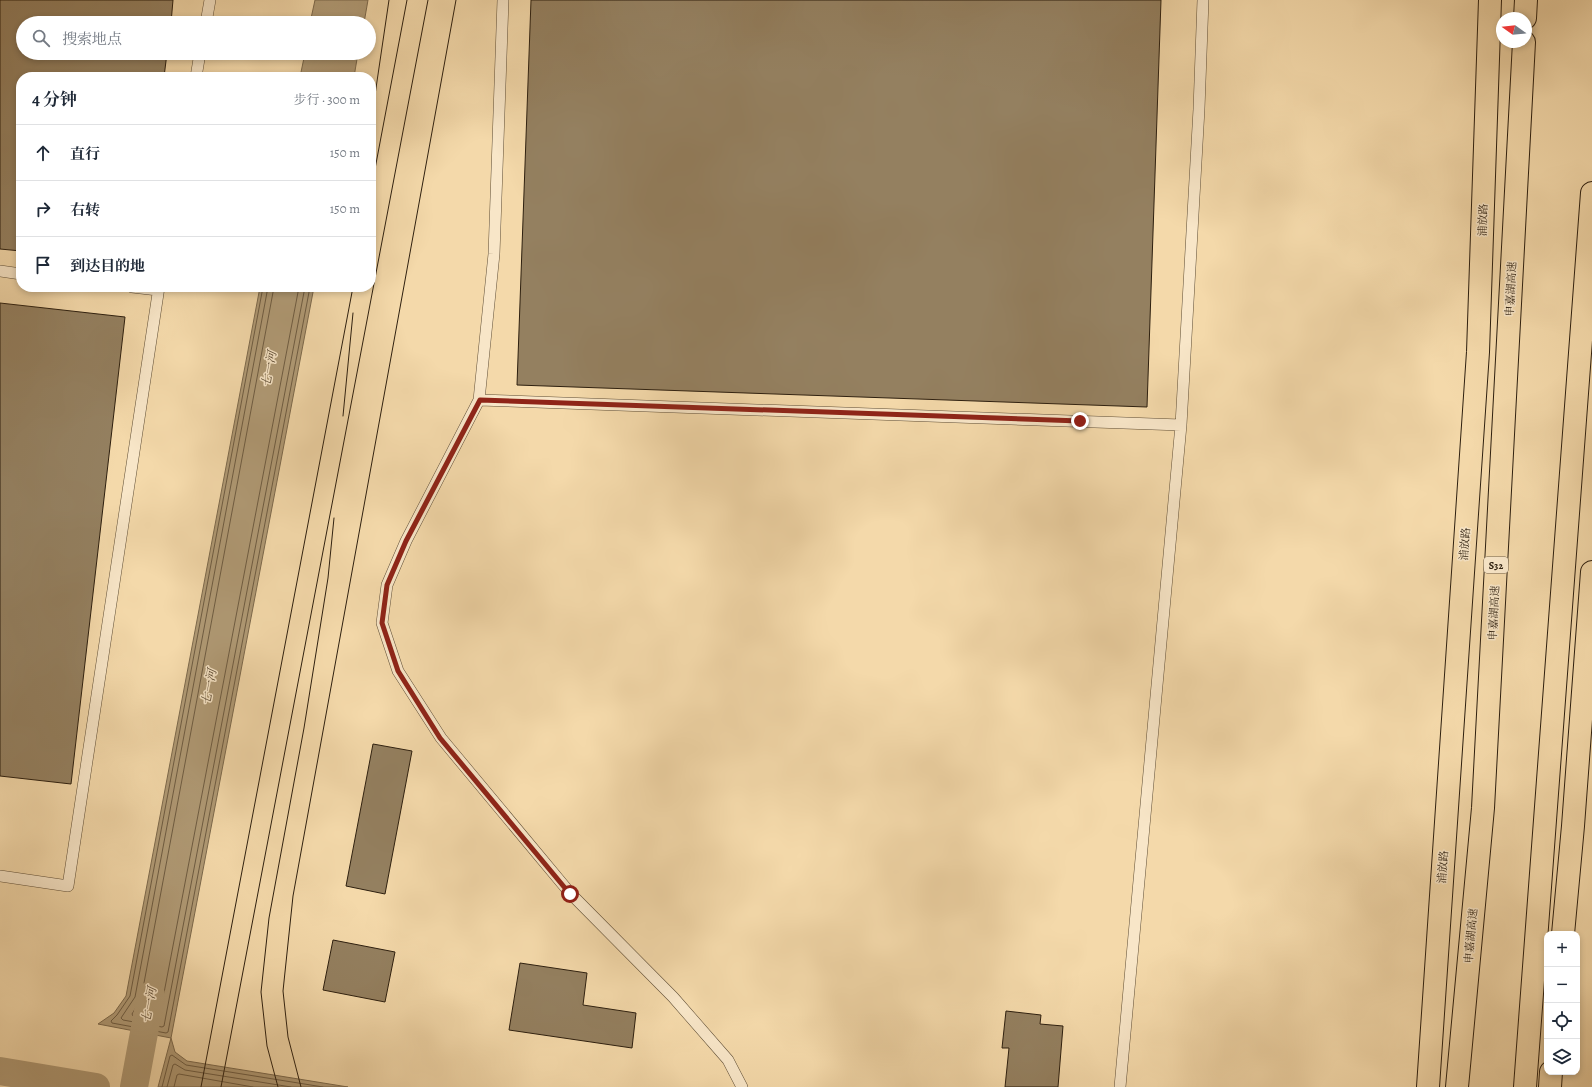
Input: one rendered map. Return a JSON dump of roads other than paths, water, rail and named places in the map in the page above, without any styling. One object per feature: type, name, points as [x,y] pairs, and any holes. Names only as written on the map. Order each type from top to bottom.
[{"type":"main road","name":"浦放路","points":[[1428,1087],[1478,352],[1490,0]]},
{"type":"main road","points":[[1525,12],[1526,0]]},
{"type":"main road","name":"申嘉湖高速","points":[[1457,1087],[1483,808],[1524,48]]},
{"type":"main road","points":[[1526,1087],[1592,193]]},
{"type":"main road","points":[[1564,931],[1592,572]]},
{"type":"main road","points":[[1550,1087],[1551,1075]]},
{"type":"lane","points":[[207,16],[210,0]]},
{"type":"lane","points":[[503,0],[494,254],[480,400],[406,541],[387,585],[382,623],[398,671],[440,738],[570,894],[673,997],[728,1060],[742,1087]]},
{"type":"lane","points":[[1120,1087],[1181,425],[1199,109],[1203,0]]},
{"type":"lane","points":[[197,72],[199,60]]},
{"type":"lane","points":[[0,271],[16,273]]},
{"type":"lane","points":[[0,876],[68,886],[158,292]]},
{"type":"lane","points":[[480,400],[1181,425]]},
{"type":"water","points":[[315,0],[368,0],[365,16],[312,16]]},
{"type":"water","points":[[304,60],[357,60],[355,72],[301,72]]},
{"type":"water","points":[[259,292],[313,292],[171,1038],[98,1024],[114,1013],[126,996]]},
{"type":"water","points":[[171,1038],[175,1052],[187,1061],[348,1087],[158,1087]]},
{"type":"waterway","name":"七一河","points":[[134,1087],[151,995]]},
{"type":"waterway","points":[[0,1071],[96,1087]]},
{"type":"tram line","points":[[376,88],[389,0]]},
{"type":"tram line","points":[[376,164],[407,0]]},
{"type":"tram line","points":[[376,273],[428,0]]},
{"type":"tram line","points":[[301,1087],[288,1037],[283,991],[293,896],[456,0]]},
{"type":"tram line","points":[[201,1087],[352,292]]},
{"type":"tram line","points":[[221,1087],[372,292]]},
{"type":"tram line","points":[[343,416],[353,313]]},
{"type":"tram line","points":[[278,1087],[267,1046],[261,992],[269,918],[304,728],[328,578],[334,518]]}]
